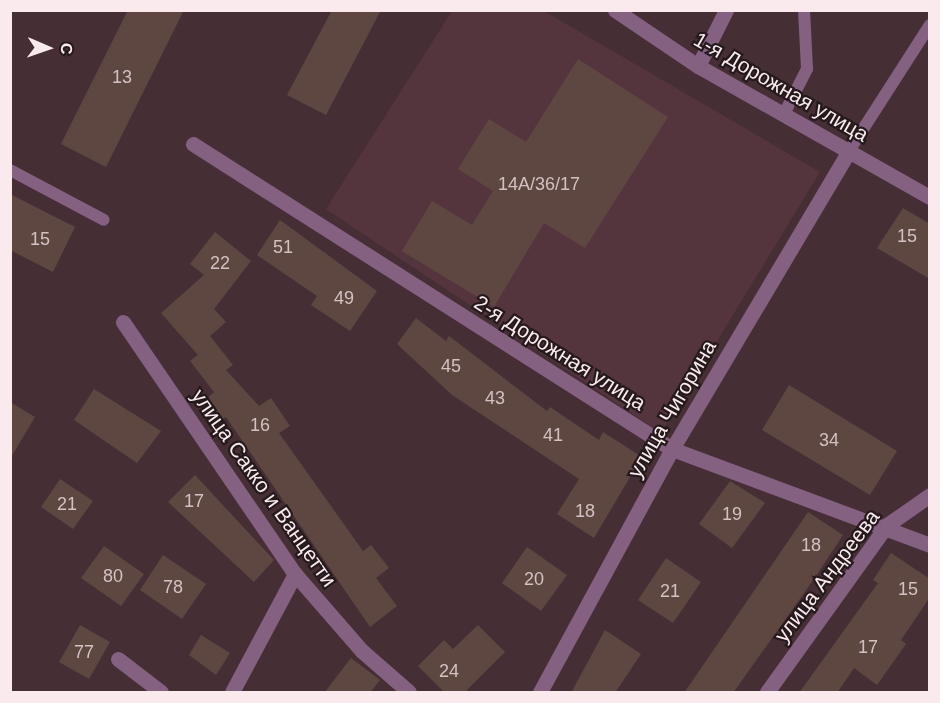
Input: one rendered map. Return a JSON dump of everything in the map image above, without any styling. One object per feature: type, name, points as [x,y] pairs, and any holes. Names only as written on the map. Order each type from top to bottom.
[{"type":"street","name":"1-я Дорожная улица","points":[[615,10],[698,66],[930,196]]},
{"type":"street","points":[[698,66],[726,10]]},
{"type":"street","name":"2-я Дорожная улица","points":[[193,144],[672,449],[887,525],[930,545]]},
{"type":"street","name":"улица Чигорина","points":[[540,693],[672,449],[849,151]]},
{"type":"street","name":"улица Сакко и Ванцетти","points":[[123,322],[296,574],[362,651],[409,693]]},
{"type":"street","name":"улица Андреева","points":[[767,693],[887,525],[930,495]]},
{"type":"street","points":[[232,693],[296,574]]},
{"type":"street","points":[[118,659],[161,693]]},
{"type":"lane","points":[[784,114],[807,69],[804,10]]},
{"type":"lane","points":[[849,151],[930,25]]},
{"type":"lane","points":[[10,170],[104,220]]},
{"type":"shaded area","points":[[452,11],[544,11],[820,172],[661,433],[326,209]]},
{"type":"building","points":[[128,10],[184,10],[106,167],[61,144]]},
{"type":"building","points":[[332,10],[381,10],[326,115],[287,95]]},
{"type":"building","points":[[578,59],[668,117],[585,248],[544,223],[494,307],[402,251],[432,201],[472,225],[493,191],[458,169],[489,119],[526,142]]},
{"type":"building","points":[[10,194],[75,227],[53,272],[10,250]]},
{"type":"building","points":[[903,208],[930,224],[930,279],[877,248]]},
{"type":"building","points":[[280,220],[377,291],[350,331],[311,305],[317,296],[257,255]]},
{"type":"building","points":[[215,232],[251,261],[214,309],[226,322],[210,336],[233,365],[226,370],[259,406],[271,398],[290,426],[279,433],[363,551],[371,545],[389,568],[376,578],[397,606],[370,627],[226,417],[220,421],[204,401],[214,392],[190,361],[198,355],[161,313],[204,275],[190,264]]},
{"type":"building","points":[[416,318],[446,341],[449,336],[547,411],[550,407],[599,440],[603,432],[642,457],[594,538],[557,514],[579,479],[452,395],[397,344]]},
{"type":"building","points":[[789,385],[897,451],[870,495],[762,430]]},
{"type":"building","points":[[94,389],[161,431],[137,463],[74,420]]},
{"type":"building","points":[[10,402],[35,417],[10,459]]},
{"type":"building","points":[[195,475],[274,560],[254,582],[168,502]]},
{"type":"building","points":[[60,479],[93,501],[73,529],[41,507]]},
{"type":"building","points":[[730,481],[765,503],[732,548],[699,524]]},
{"type":"building","points":[[808,512],[843,535],[814,579],[733,693],[684,693]]},
{"type":"building","points":[[104,546],[144,574],[121,606],[81,578]]},
{"type":"building","points":[[527,547],[567,575],[541,611],[502,583]]},
{"type":"building","points":[[891,553],[930,579],[930,597],[901,640],[906,644],[877,685],[854,668],[837,693],[799,693],[878,583],[873,580]]},
{"type":"building","points":[[163,555],[206,584],[182,619],[140,590]]},
{"type":"building","points":[[666,558],[701,582],[673,623],[638,600]]},
{"type":"building","points":[[80,625],[110,642],[89,679],[59,662]]},
{"type":"building","points":[[478,625],[505,652],[464,693],[445,693],[418,666],[444,640],[453,649]]},
{"type":"building","points":[[605,630],[641,654],[615,693],[571,693]]},
{"type":"building","points":[[201,635],[230,653],[216,675],[189,655]]},
{"type":"building","points":[[351,658],[380,680],[370,693],[324,693]]}]
